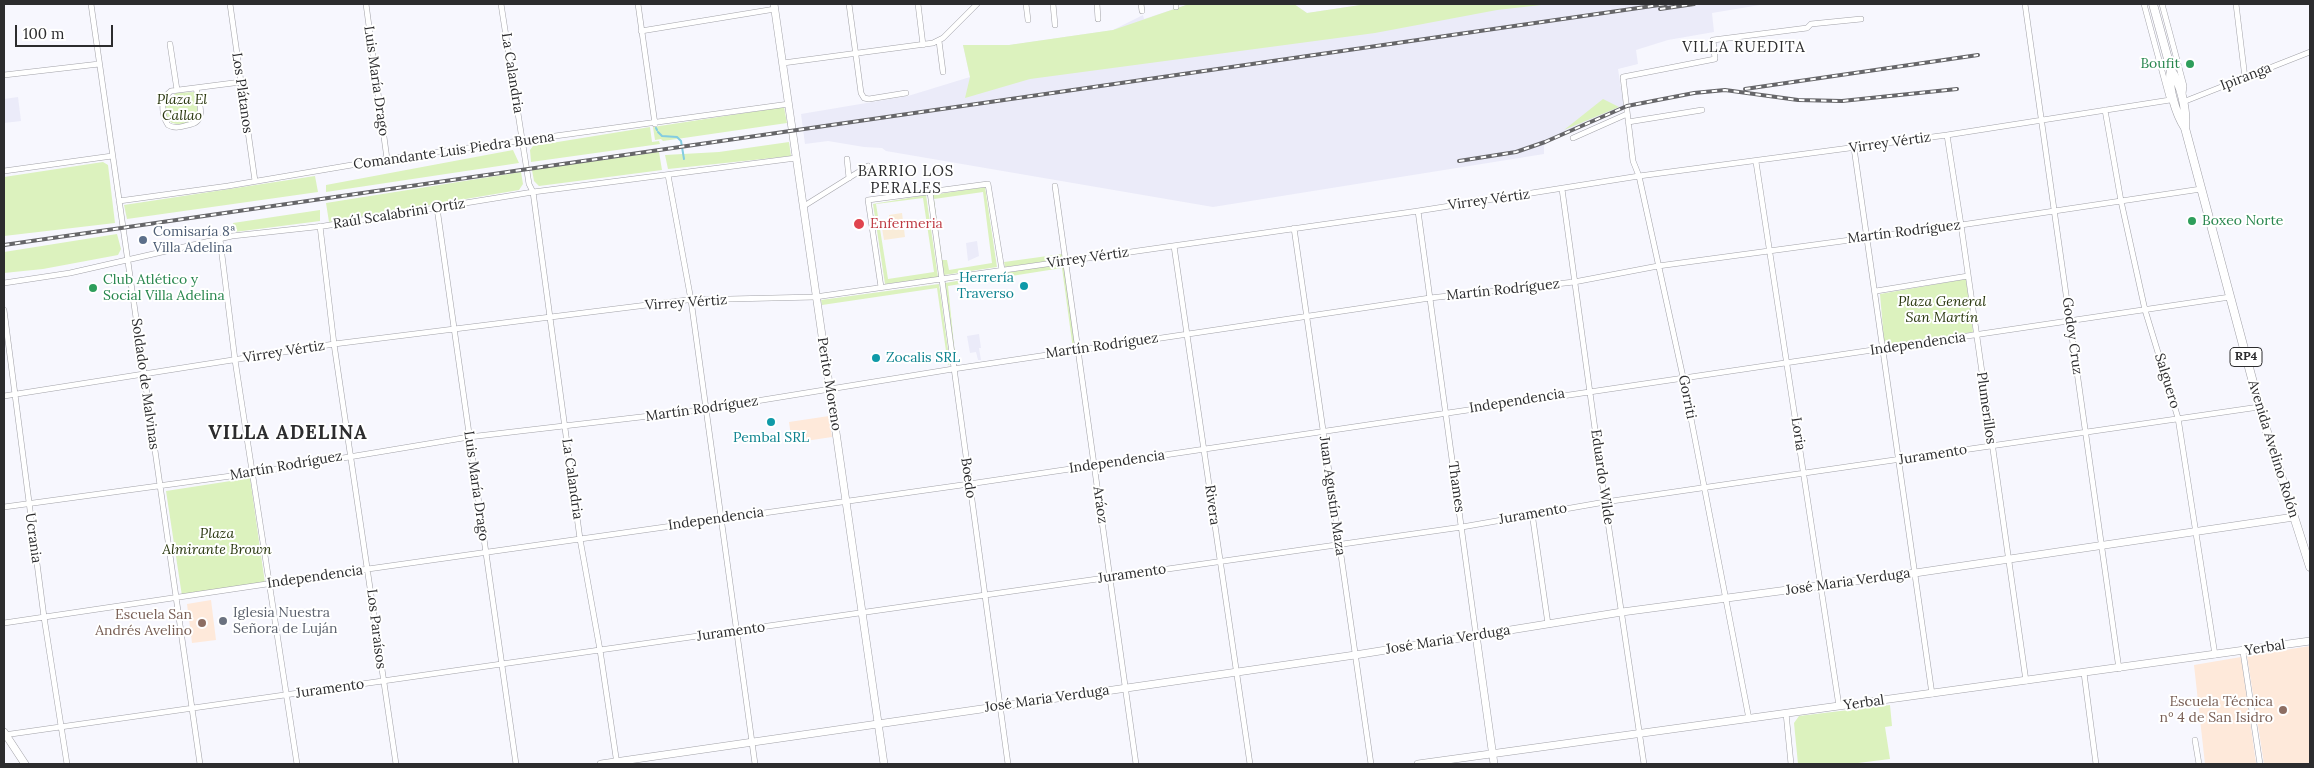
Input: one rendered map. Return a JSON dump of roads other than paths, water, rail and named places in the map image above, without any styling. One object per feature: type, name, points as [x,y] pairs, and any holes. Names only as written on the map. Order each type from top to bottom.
[{"type":"main road","name":"Avenida Avelino Rolón","points":[[2153,4],[2171,70],[2169,78],[2180,120],[2185,128],[2260,407],[2310,566]]},
{"type":"street","name":"Soldado de Malvinas","points":[[91,4],[200,764]]},
{"type":"street","name":"Los Plátanos","points":[[230,4],[255,181]]},
{"type":"street","name":"Luis María Drago","points":[[366,4],[387,159]]},
{"type":"street","name":"La Calandria","points":[[501,4],[528,184],[534,192],[580,538],[600,650],[617,763]]},
{"type":"street","points":[[638,4],[655,124]]},
{"type":"street","points":[[849,4],[861,93],[864,98],[869,99],[906,93]]},
{"type":"street","points":[[918,4],[923,45]]},
{"type":"street","points":[[783,63],[923,45],[939,41],[977,4]]},
{"type":"street","points":[[1026,4],[1028,20]]},
{"type":"street","points":[[1053,4],[1055,25]]},
{"type":"street","points":[[1097,4],[1098,18]]},
{"type":"street","points":[[1141,4],[1142,11]]},
{"type":"street","name":"Godoy Cruz","points":[[2025,4],[2119,669]]},
{"type":"street","name":"Avenida Avelino Rolón","points":[[2144,4],[2176,102]]},
{"type":"street","name":"Avenida Avelino Rolón","points":[[2162,4],[2184,86],[2176,102]]},
{"type":"street","points":[[2236,4],[2245,78]]},
{"type":"street","points":[[642,31],[775,6]]},
{"type":"street","name":"Perito Moreno","points":[[775,6],[815,297],[847,500],[884,764]]},
{"type":"street","name":"Gorriti","points":[[1749,718],[1683,377],[1639,176],[1633,161],[1623,77],[1715,60],[1713,40],[1808,28],[1811,24],[1844,19],[1862,19]]},
{"type":"street","points":[[939,41],[943,72]]},
{"type":"street","points":[[170,44],[176,90]]},
{"type":"street","name":"Ipiranga","points":[[2176,102],[2245,78],[2310,52]]},
{"type":"street","points":[[4,75],[99,64]]},
{"type":"street","points":[[196,88],[201,115],[199,121],[195,124],[173,128],[165,121],[162,102],[164,96],[176,90],[241,82]]},
{"type":"street","name":"Virrey Vértiz","points":[[4,396],[334,344],[690,300],[815,297],[1418,211],[1639,176],[1946,136],[2105,110],[2176,102]]},
{"type":"street","name":"Comandante Luis Piedra Buena","points":[[119,201],[387,159],[655,124],[789,104]]},
{"type":"street","points":[[1628,122],[1702,110]]},
{"type":"street","name":"Salguero","points":[[2105,110],[2121,202],[2146,310],[2178,418],[2216,656]]},
{"type":"street","points":[[1573,138],[1627,114]]},
{"type":"street","name":"Plumerillos","points":[[1946,136],[1961,225],[2026,681]]},
{"type":"street","points":[[1854,148],[1876,291],[1882,350],[1932,694]]},
{"type":"street","points":[[4,171],[112,156]]},
{"type":"street","name":"Raúl Scalabrini Ortíz","points":[[4,283],[70,273],[220,239],[320,226],[534,192],[796,158]]},
{"type":"street","points":[[847,159],[849,178]]},
{"type":"street","name":"Loria","points":[[1756,162],[1839,706]]},
{"type":"street","points":[[804,206],[868,166]]},
{"type":"street","points":[[668,175],[690,300],[755,764]]},
{"type":"street","points":[[881,287],[868,200],[988,184],[1002,270]]},
{"type":"street","name":"Aráoz","points":[[1055,186],[1136,764]]},
{"type":"street","name":"Eduardo Wilde","points":[[1562,189],[1605,502],[1644,764]]},
{"type":"street","name":"Martín Rodríguez","points":[[4,507],[161,487],[469,437],[706,409],[953,369],[1306,316],[1430,298],[1574,282],[1658,266],[1867,236],[1961,225],[2201,189]]},
{"type":"street","name":"Boedo","points":[[930,192],[1008,764]]},
{"type":"street","name":"Luis María Drago","points":[[436,208],[516,764]]},
{"type":"street","name":"Thames","points":[[1418,211],[1494,764]]},
{"type":"street","name":"Los Paraísos","points":[[320,226],[334,344],[396,764]]},
{"type":"street","name":"Juan Agustín Maza","points":[[1294,228],[1371,764]]},
{"type":"street","points":[[220,239],[235,360],[297,764]]},
{"type":"street","name":"Rivera","points":[[1174,246],[1250,764]]},
{"type":"street","points":[[1876,291],[1968,276]]},
{"type":"street","name":"Independencia","points":[[4,623],[580,538],[969,484],[1590,390],[1882,350],[2230,296]]},
{"type":"street","name":"Ucrania","points":[[4,310],[13,395],[28,504],[68,764]]},
{"type":"street","name":"Juramento","points":[[4,734],[286,696],[1462,527],[1532,513],[1605,502],[2260,407]]},
{"type":"street","points":[[1532,513],[1548,624]]},
{"type":"street","name":"José Maria Verduga","points":[[601,764],[1236,672],[1622,612],[2008,560],[2102,544],[2294,517]]},
{"type":"street","name":"Yerbal","points":[[1418,764],[2216,656],[2310,641]]},
{"type":"street","points":[[2243,652],[2260,764]]},
{"type":"street","points":[[2084,674],[2096,764]]},
{"type":"street","points":[[1786,714],[1791,764]]},
{"type":"street","points":[[4,734],[24,764]]},
{"type":"street","points":[[2195,740],[2199,764]]},
{"type":"waterway","points":[[658,132],[662,136],[677,137],[681,141],[684,159]]},
{"type":"railway","points":[[4,245],[1666,4]]},
{"type":"railway","points":[[1660,9],[1694,4]]},
{"type":"railway","points":[[1745,89],[1978,55]]},
{"type":"railway","points":[[1459,161],[1516,152],[1545,142],[1627,106],[1694,93],[1725,90],[1798,100],[1842,101],[1957,89]]},
{"type":"place","name":"Boufit","points":[[2190,64]]},
{"type":"place","name":"Boxeo Norte","points":[[2192,221]]},
{"type":"place","name":"Enfermeria","points":[[859,224]]},
{"type":"place","name":"Comisaría 8ª Villa Adelina","points":[[143,240]]},
{"type":"place","name":"Herrería Traverso","points":[[1024,286]]},
{"type":"place","name":"Club Atlético y Social Villa Adelina","points":[[93,288]]},
{"type":"place","name":"Zocalis SRL","points":[[876,358]]},
{"type":"place","name":"Pembal SRL","points":[[771,422]]},
{"type":"place","name":"Iglesia Nuestra Señora de Luján","points":[[223,621]]},
{"type":"place","name":"Escuela San Andrés Avelino","points":[[202,623]]},
{"type":"place","name":"Escuela Técnica n° 4 de San Isidro","points":[[2283,710]]},
{"type":"district","name":"VILLA RUEDITA","points":[[1744,48]]},
{"type":"district","name":"BARRIO LOS PERALES","points":[[906,180]]},
{"type":"district","name":"VILLA ADELINA","points":[[288,434]]},
{"type":"park label","name":"Plaza El Callao","points":[[182,108]]},
{"type":"park label","name":"Plaza General San Martín","points":[[1942,310]]},
{"type":"park label","name":"Plaza Almirante Brown","points":[[217,542]]}]
